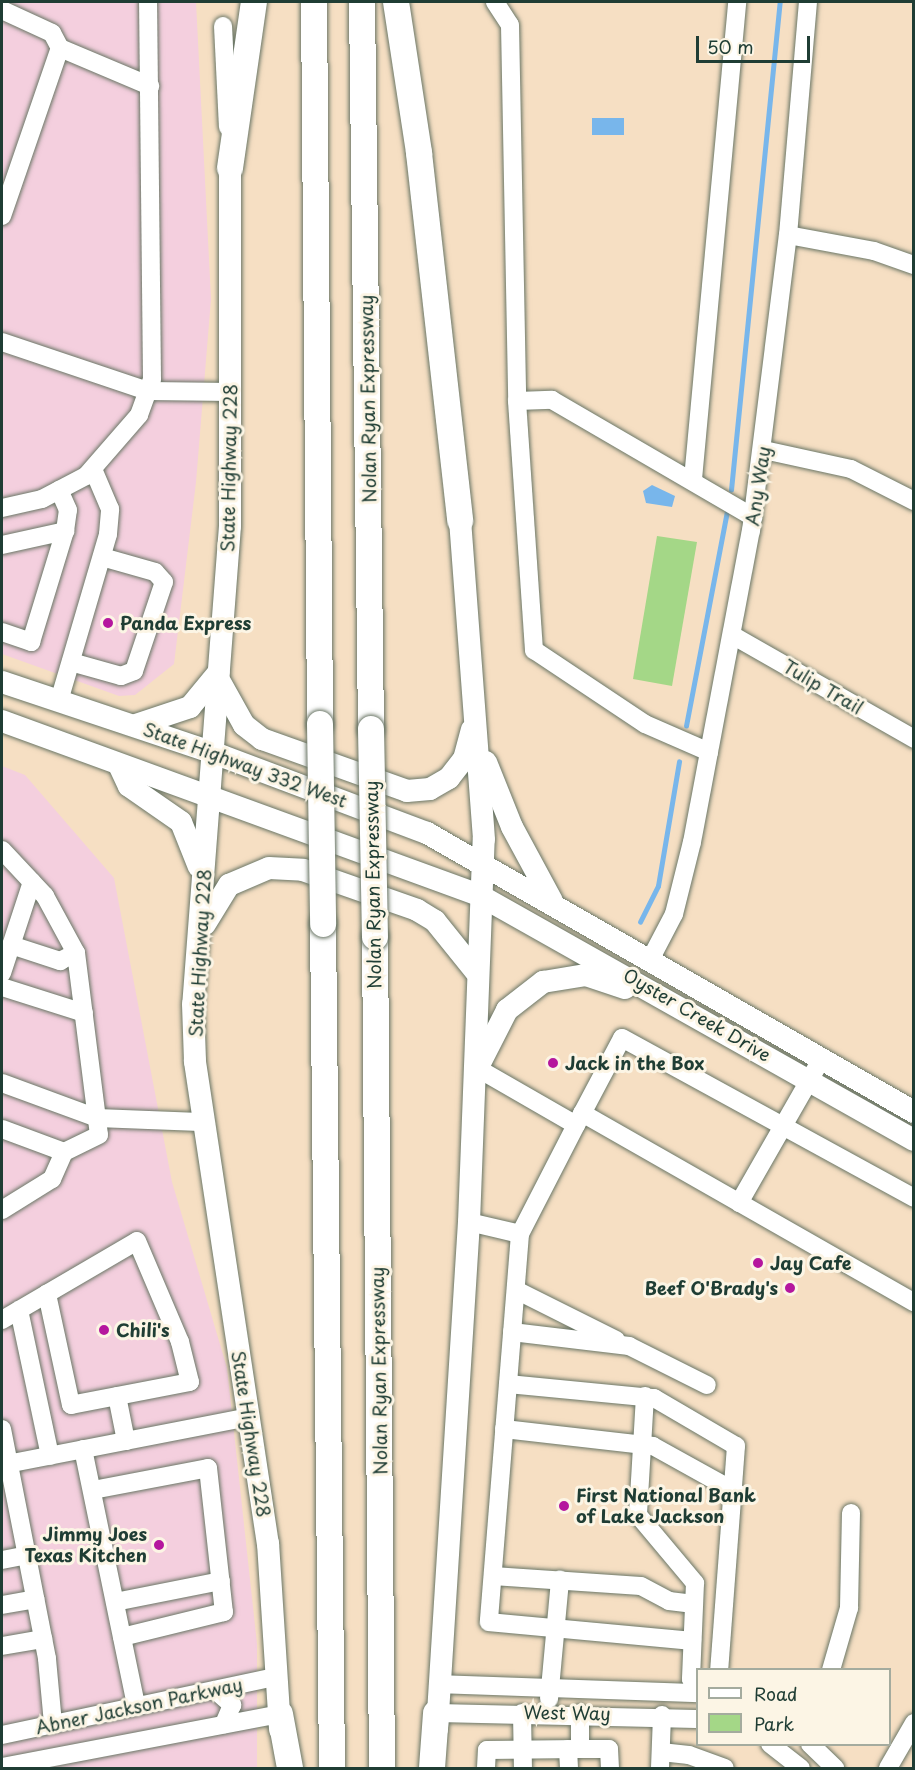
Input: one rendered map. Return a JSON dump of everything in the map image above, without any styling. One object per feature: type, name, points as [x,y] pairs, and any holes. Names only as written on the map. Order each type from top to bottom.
[{"type":"highway","points":[[230,168],[254,2]]},
{"type":"highway","points":[[314,2],[332,1768]]},
{"type":"highway","name":"Nolan Ryan Expressway","points":[[362,2],[370,729],[375,937],[382,1768]]},
{"type":"highway","points":[[396,2],[419,153],[460,521]]},
{"type":"highway","points":[[432,1768],[436,1713]]},
{"type":"highway","points":[[280,1714],[290,1768]]},
{"type":"main road","name":"State Highway 228","points":[[230,168],[230,526],[211,800],[193,1004],[200,1122],[268,1543],[280,1714],[280,1768]]},
{"type":"main road","points":[[438,1768],[436,1713],[477,1068],[476,972],[482,861],[478,743],[460,521]]},
{"type":"main road","points":[[135,726],[190,707],[219,676],[244,725],[262,739],[406,791],[430,789],[457,770],[476,714]]},
{"type":"main road","name":"State Highway 332 West","points":[[2,682],[214,753],[416,828],[482,861]]},
{"type":"main road","points":[[2,721],[120,767],[479,895]]},
{"type":"main road","points":[[478,743],[512,827],[552,901]]},
{"type":"main road","points":[[120,767],[129,786],[181,822],[190,836],[203,882]]},
{"type":"main road","name":"Oyster Creek Drive","points":[[482,861],[914,1112]]},
{"type":"main road","points":[[198,943],[212,906],[229,885],[253,873],[287,867],[417,910],[435,921],[476,972]]},
{"type":"main road","name":"Oyster Creek Drive","points":[[479,895],[663,995],[914,1140]]},
{"type":"main road","points":[[477,1068],[507,1011],[543,982],[586,975],[663,995]]},
{"type":"street","points":[[2,508],[59,490],[93,469],[139,415],[148,391],[155,349],[148,2]]},
{"type":"street","points":[[495,2],[510,25],[517,401],[534,650],[645,724],[709,752]]},
{"type":"street","points":[[693,479],[737,2]]},
{"type":"street","name":"Any Way","points":[[650,960],[674,914],[709,752],[753,517],[764,450],[788,235],[808,2]]},
{"type":"street","points":[[2,10],[52,33],[60,48],[150,86]]},
{"type":"street","points":[[223,26],[230,168]]},
{"type":"street","points":[[2,216],[60,48]]},
{"type":"street","points":[[788,235],[874,251],[914,265]]},
{"type":"street","points":[[2,342],[148,391],[231,392]]},
{"type":"street","points":[[517,401],[552,400],[693,479],[753,517]]},
{"type":"street","points":[[764,450],[851,469],[914,501]]},
{"type":"street","points":[[59,701],[102,557],[110,509],[93,469]]},
{"type":"street","points":[[2,632],[31,642],[65,531],[68,510],[59,490]]},
{"type":"street","points":[[2,545],[65,531]]},
{"type":"street","points":[[71,662],[121,676],[134,671],[164,582],[155,572],[102,557]]},
{"type":"street","name":"Tulip Trail","points":[[732,635],[914,739]]},
{"type":"street","points":[[2,850],[32,882],[76,953],[99,1135],[64,1152],[52,1179],[2,1210]]},
{"type":"street","points":[[2,973],[32,882]]},
{"type":"street","points":[[11,945],[60,961],[76,953]]},
{"type":"street","points":[[2,987],[84,1013]]},
{"type":"street","points":[[692,1641],[489,1623],[520,1234],[622,1038],[914,1198]]},
{"type":"street","points":[[739,1203],[786,1127],[822,1058]]},
{"type":"street","points":[[477,1068],[739,1203],[914,1302]]},
{"type":"street","points":[[2,1083],[97,1118],[200,1122]]},
{"type":"street","points":[[2,1129],[64,1152]]},
{"type":"street","points":[[469,1222],[520,1234]]},
{"type":"street","points":[[2,1320],[137,1241],[180,1342],[190,1382],[71,1405],[47,1294]]},
{"type":"street","points":[[516,1290],[707,1385]]},
{"type":"street","points":[[19,1310],[50,1456]]},
{"type":"street","points":[[512,1332],[629,1346]]},
{"type":"street","points":[[508,1384],[645,1396],[736,1446],[736,1492],[719,1668]]},
{"type":"street","points":[[117,1396],[126,1441]]},
{"type":"street","points":[[645,1396],[638,1515],[690,1575],[694,1604],[690,1679],[696,1689]]},
{"type":"street","points":[[5,1465],[249,1417]]},
{"type":"street","points":[[2,1429],[9,1510],[27,1555],[43,1639],[53,1724]]},
{"type":"street","points":[[504,1429],[642,1443],[736,1492]]},
{"type":"street","points":[[83,1449],[136,1706]]},
{"type":"street","points":[[93,1490],[208,1468],[221,1581],[221,1616],[122,1637]]},
{"type":"street","points":[[832,1668],[850,1599],[851,1513]]},
{"type":"street","points":[[2,1560],[27,1555]]},
{"type":"street","points":[[493,1576],[641,1586],[669,1601],[694,1604]]},
{"type":"street","points":[[548,1713],[560,1580]]},
{"type":"street","points":[[115,1602],[221,1581]]},
{"type":"street","points":[[2,1605],[35,1599]]},
{"type":"street","points":[[2,1646],[43,1639]]},
{"type":"street","name":"Abner Jackson Parkway","points":[[2,1735],[276,1677]]},
{"type":"street","name":"West Way","points":[[438,1684],[696,1692]]},
{"type":"street","points":[[215,1689],[232,1705],[224,1724]]},
{"type":"street","name":"West Way","points":[[436,1713],[662,1715],[696,1713]]},
{"type":"street","points":[[522,1713],[523,1768]]},
{"type":"street","points":[[568,1768],[574,1749],[580,1713]]},
{"type":"street","name":"Abner Jackson Parkway","points":[[2,1767],[280,1714]]},
{"type":"street","points":[[662,1715],[661,1760],[689,1755],[725,1768]]},
{"type":"street","points":[[888,1768],[914,1723]]},
{"type":"street","points":[[774,1746],[797,1758]]},
{"type":"street","points":[[812,1746],[836,1768]]},
{"type":"street","points":[[486,1768],[487,1750],[574,1749],[609,1749],[610,1768]]},
{"type":"shaded area","points":[[2,2],[196,2],[211,299],[196,482],[174,664],[135,695],[119,696],[2,654]]},
{"type":"shaded area","points":[[2,766],[25,775],[114,878],[172,1182],[227,1368],[257,1644],[257,1768],[2,1768]]},
{"type":"green space","points":[[657,536],[697,542],[672,686],[633,679]]},
{"type":"water","points":[[592,118],[624,118],[624,135],[592,135]]},
{"type":"water","points":[[652,485],[675,496],[672,507],[646,503],[643,491]]},
{"type":"waterway","points":[[731,490],[780,2]]},
{"type":"waterway","points":[[686,726],[727,511]]},
{"type":"waterway","points":[[640,922],[658,886],[679,762]]},
{"type":"place","name":"Panda Express","points":[[108,623]]},
{"type":"place","name":"Jack in the Box","points":[[553,1063]]},
{"type":"place","name":"Jay Cafe","points":[[758,1263]]},
{"type":"place","name":"Beef O'Brady's","points":[[790,1288]]},
{"type":"place","name":"Chili's","points":[[104,1330]]},
{"type":"place","name":"First National Bank of Lake Jackson","points":[[564,1506]]},
{"type":"place","name":"Jimmy Joes Texas Kitchen","points":[[159,1545]]}]
